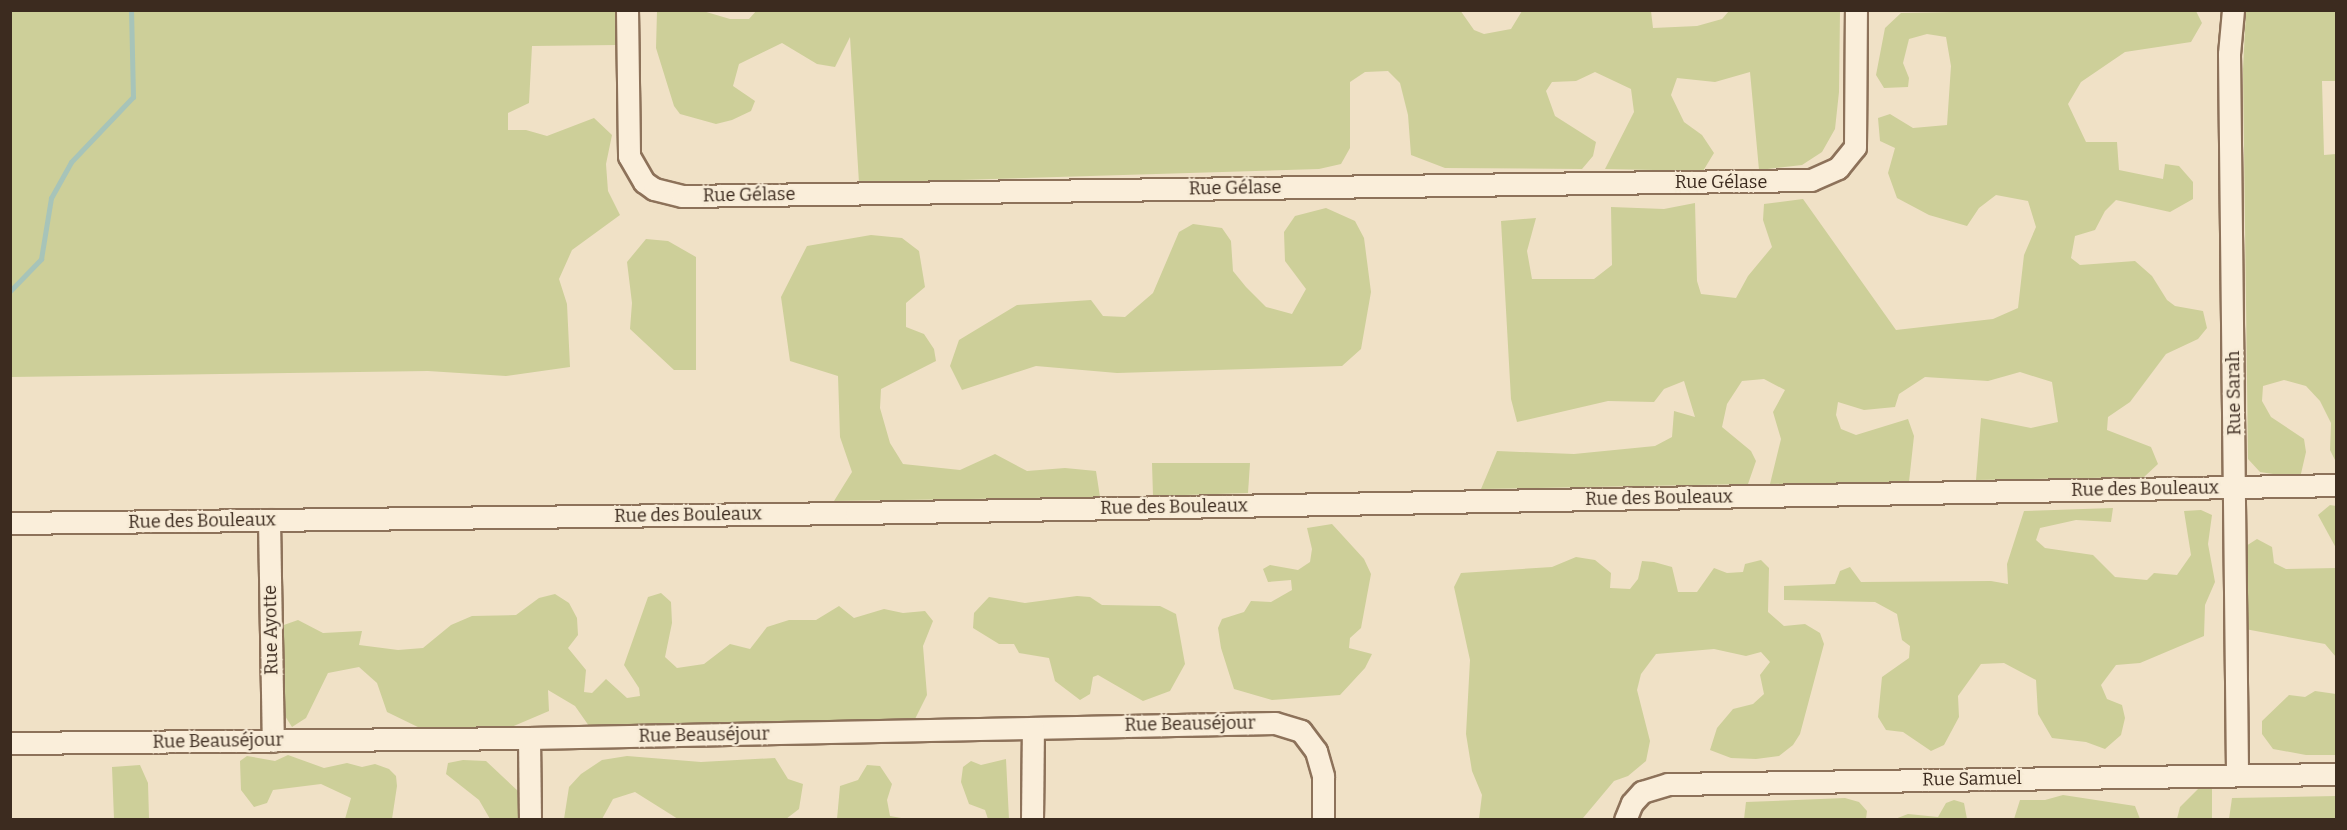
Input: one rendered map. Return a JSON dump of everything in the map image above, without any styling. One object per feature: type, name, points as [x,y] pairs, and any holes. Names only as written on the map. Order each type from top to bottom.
[{"type":"street","name":"Rue Gélase","points":[[627,10],[629,156],[639,176],[654,189],[682,196],[1811,180],[1838,168],[1855,147],[1856,10]]},
{"type":"street","name":"Rue Sarah","points":[[2233,10],[2229,54],[2237,775]]},
{"type":"street","name":"Rue des Bouleaux","points":[[10,523],[856,513],[2337,485]]},
{"type":"street","name":"Rue Ayotte","points":[[269,520],[273,741]]},
{"type":"street","name":"Rue Beauséjour","points":[[10,743],[529,738],[1251,722],[1292,726],[1308,739],[1321,766],[1323,819]]},
{"type":"street","points":[[1032,819],[1033,728]]},
{"type":"street","points":[[529,738],[530,819]]},
{"type":"street","name":"Rue Samuel","points":[[1625,819],[1632,803],[1642,792],[1668,784],[2337,774]]},
{"type":"green space","points":[[757,10],[1460,10],[1474,30],[1484,34],[1511,29],[1522,11],[1651,11],[1653,28],[1697,26],[1722,19],[1729,11],[1840,11],[1839,92],[1835,129],[1822,152],[1802,165],[1759,170],[1750,72],[1715,82],[1677,78],[1671,95],[1684,122],[1702,135],[1714,153],[1703,171],[1605,169],[1634,112],[1631,89],[1595,72],[1576,81],[1552,82],[1546,91],[1555,116],[1596,142],[1593,156],[1582,169],[1445,168],[1411,155],[1408,115],[1400,83],[1388,71],[1365,72],[1350,82],[1350,148],[1341,164],[1319,169],[859,183],[850,37],[835,67],[817,64],[782,43],[739,64],[733,86],[755,101],[751,111],[732,120],[716,124],[680,114],[674,106],[656,48],[657,11],[703,11],[730,19],[749,19]]},
{"type":"green space","points":[[10,11],[616,11],[617,45],[532,46],[529,103],[508,113],[508,130],[526,130],[547,136],[594,118],[612,135],[606,164],[608,191],[620,215],[572,250],[559,279],[567,304],[570,367],[506,376],[428,371],[11,377]]},
{"type":"green space","points":[[2196,11],[2202,23],[2191,42],[2125,52],[2081,82],[2068,104],[2086,142],[2117,142],[2119,170],[2163,179],[2165,164],[2179,166],[2193,182],[2193,199],[2170,212],[2116,200],[2105,211],[2095,230],[2075,236],[2071,258],[2080,265],[2135,261],[2152,276],[2167,300],[2175,306],[2203,311],[2207,328],[2198,339],[2166,354],[2130,402],[2108,417],[2107,430],[2151,447],[2158,464],[2144,477],[1976,480],[1981,418],[2031,428],[2058,422],[2052,382],[2020,372],[1988,381],[1925,377],[1899,394],[1895,407],[1864,410],[1838,402],[1836,415],[1841,429],[1856,435],[1908,419],[1914,436],[1909,482],[1770,484],[1781,439],[1773,412],[1785,390],[1764,379],[1742,381],[1727,404],[1722,427],[1751,451],[1756,461],[1748,484],[1481,489],[1497,451],[1574,454],[1655,446],[1672,437],[1674,411],[1695,417],[1684,381],[1664,389],[1654,402],[1608,401],[1517,422],[1511,399],[1501,221],[1536,218],[1527,251],[1532,279],[1594,279],[1612,265],[1611,207],[1664,209],[1695,203],[1697,281],[1701,294],[1736,298],[1748,276],[1772,247],[1763,220],[1764,204],[1803,199],[1896,330],[1993,319],[2018,308],[2024,255],[2036,227],[2028,201],[1996,195],[1979,208],[1967,226],[1929,215],[1897,198],[1888,173],[1895,148],[1880,141],[1878,118],[1890,114],[1913,128],[1947,125],[1951,66],[1946,37],[1927,34],[1909,39],[1903,63],[1909,78],[1908,87],[1884,88],[1876,75],[1885,28],[1901,13]]},
{"type":"green space","points":[[2246,11],[2336,11],[2336,81],[2322,81],[2324,155],[2336,154],[2336,462],[2330,450],[2331,423],[2320,401],[2306,386],[2284,380],[2263,386],[2262,401],[2271,417],[2304,439],[2306,452],[2300,478],[2260,472],[2248,459],[2243,69]]},
{"type":"green space","points":[[1326,208],[1355,221],[1364,238],[1371,292],[1361,349],[1342,366],[1117,373],[1036,366],[962,390],[950,366],[959,340],[1017,305],[1091,300],[1103,316],[1125,317],[1153,293],[1179,232],[1193,224],[1222,228],[1231,241],[1233,271],[1246,287],[1266,307],[1292,314],[1306,289],[1285,261],[1284,232],[1295,216]]},
{"type":"green space","points":[[871,235],[902,238],[919,251],[925,287],[906,303],[906,327],[924,334],[934,349],[936,361],[881,389],[880,408],[890,443],[903,464],[960,470],[995,454],[1027,471],[1065,468],[1096,471],[1100,497],[834,501],[852,472],[840,437],[838,376],[790,361],[781,297],[807,246]]},
{"type":"green space","points":[[646,239],[668,241],[696,257],[696,370],[674,370],[630,329],[632,303],[627,262]]},
{"type":"green space","points":[[1152,463],[1250,463],[1248,493],[1153,496]]},
{"type":"green space","points":[[2330,505],[2336,506],[2336,548],[2318,515]]},
{"type":"green space","points":[[2113,508],[2111,522],[2076,520],[2040,528],[2036,540],[2045,548],[2093,555],[2115,577],[2147,580],[2154,573],[2177,575],[2191,555],[2184,511],[2201,510],[2212,515],[2208,544],[2215,582],[2205,605],[2204,636],[2140,663],[2116,665],[2101,685],[2107,699],[2122,705],[2125,718],[2121,735],[2105,749],[2086,742],[2052,738],[2038,714],[2036,680],[2004,663],[1981,664],[1958,696],[1959,717],[1944,745],[1931,751],[1903,732],[1886,730],[1878,717],[1882,677],[1909,658],[1910,646],[1902,640],[1897,614],[1875,602],[1784,600],[1784,586],[1835,584],[1840,571],[1850,567],[1861,582],[1991,581],[2008,584],[2007,564],[2024,511]]},
{"type":"green space","points":[[1332,524],[1364,559],[1371,574],[1361,628],[1350,638],[1349,648],[1372,654],[1365,668],[1340,695],[1272,700],[1234,689],[1221,648],[1218,628],[1222,619],[1244,612],[1251,601],[1271,602],[1292,590],[1291,580],[1268,582],[1263,569],[1270,565],[1298,570],[1310,562],[1312,549],[1307,528]]},
{"type":"green space","points":[[2257,539],[2272,547],[2274,563],[2286,569],[2336,568],[2336,657],[2325,644],[2245,629],[2246,546]]},
{"type":"green space","points":[[1576,557],[1595,560],[1611,573],[1610,588],[1630,589],[1638,579],[1642,561],[1672,567],[1678,592],[1697,592],[1714,568],[1727,573],[1743,572],[1745,564],[1761,560],[1769,568],[1768,612],[1784,626],[1805,624],[1820,633],[1824,644],[1800,734],[1793,745],[1779,756],[1756,759],[1731,758],[1710,750],[1717,728],[1733,709],[1753,704],[1764,694],[1760,675],[1770,662],[1761,652],[1746,656],[1714,649],[1656,654],[1641,674],[1637,690],[1650,741],[1646,761],[1628,776],[1614,781],[1583,818],[1479,819],[1482,795],[1472,771],[1466,734],[1470,660],[1454,587],[1461,573],[1552,567]]},
{"type":"green space","points":[[661,593],[671,602],[672,623],[665,657],[677,668],[704,664],[730,644],[750,649],[767,627],[789,620],[816,620],[839,606],[854,618],[884,609],[903,613],[925,611],[933,621],[923,646],[927,695],[915,719],[589,726],[575,706],[548,690],[549,711],[509,728],[424,730],[387,712],[377,683],[359,667],[328,673],[306,718],[292,727],[285,716],[281,626],[298,620],[323,633],[362,631],[359,645],[398,650],[423,648],[451,625],[472,616],[516,615],[539,598],[555,594],[569,603],[577,618],[578,635],[568,648],[586,670],[584,692],[592,693],[606,679],[627,698],[640,696],[639,688],[624,665],[648,597]]},
{"type":"green space","points":[[1077,596],[1090,597],[1102,605],[1160,606],[1176,614],[1185,664],[1170,691],[1143,701],[1098,675],[1093,677],[1090,694],[1080,700],[1055,681],[1049,658],[1019,653],[1014,644],[999,644],[973,628],[974,613],[989,597],[1025,603]]},
{"type":"green space","points":[[2315,691],[2336,694],[2336,755],[2306,755],[2273,749],[2262,734],[2262,721],[2289,695],[2305,697]]},
{"type":"green space","points":[[288,755],[324,768],[347,763],[362,767],[375,764],[389,769],[396,776],[397,786],[392,819],[345,819],[351,798],[321,784],[273,790],[267,803],[254,807],[241,790],[240,761],[247,756],[275,761]]},
{"type":"green space","points":[[627,756],[701,762],[775,758],[788,779],[803,784],[799,809],[786,819],[678,819],[635,792],[613,799],[602,819],[564,819],[569,787],[581,774],[602,760]]},
{"type":"green space","points":[[1006,759],[1009,819],[988,819],[985,810],[969,804],[961,782],[963,767],[971,761],[981,765]]},
{"type":"green space","points":[[463,760],[486,761],[518,791],[518,819],[490,819],[479,800],[446,774],[448,763]]},
{"type":"green space","points":[[140,765],[148,783],[149,818],[153,819],[114,819],[112,767]]},
{"type":"green space","points":[[867,765],[880,766],[892,784],[887,800],[890,816],[907,819],[837,819],[840,786],[858,780]]},
{"type":"green space","points":[[2199,788],[2212,788],[2212,819],[2177,819],[2180,807]]},
{"type":"green space","points":[[2063,795],[2135,806],[2140,819],[2014,819],[2020,800],[2045,800]]},
{"type":"green space","points":[[2336,796],[2336,819],[2229,819],[2232,798]]},
{"type":"green space","points":[[1845,798],[1859,802],[1867,811],[1866,819],[1744,819],[1746,802]]},
{"type":"green space","points":[[1954,800],[1964,803],[1967,819],[1895,819],[1908,814],[1938,817],[1946,803]]},
{"type":"waterway","points":[[10,291],[41,259],[51,198],[71,162],[133,97],[131,10]]}]
